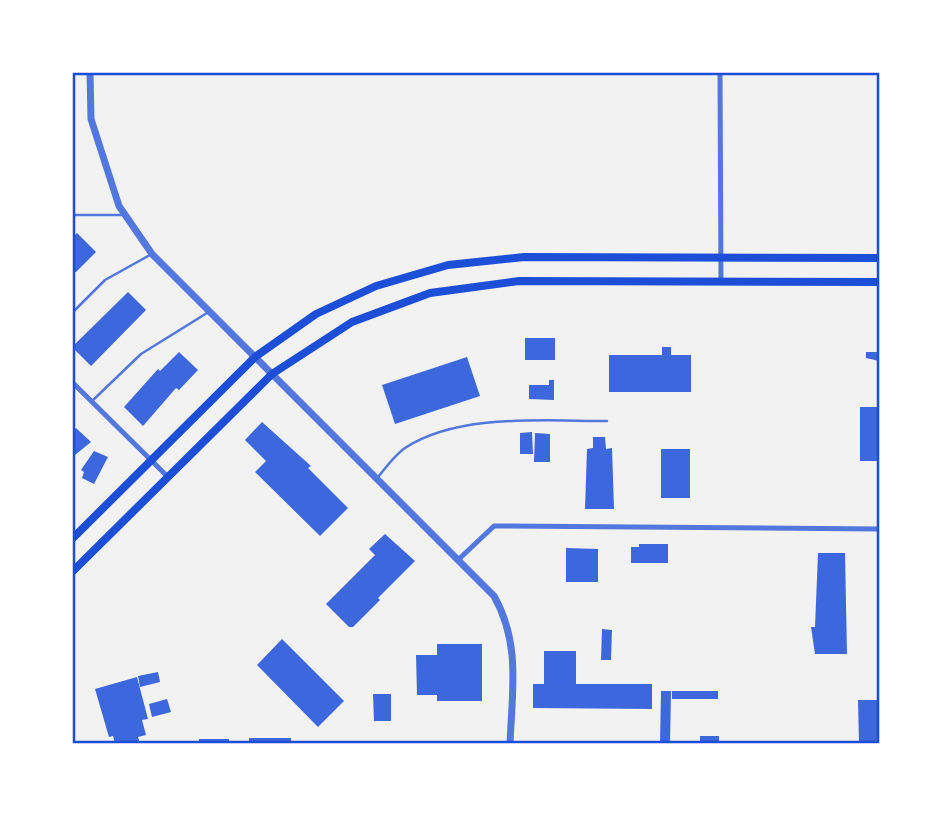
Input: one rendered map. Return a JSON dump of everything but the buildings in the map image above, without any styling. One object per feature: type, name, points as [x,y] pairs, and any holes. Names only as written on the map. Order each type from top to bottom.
[{"type":"main road","points":[[72,539],[255,358],[316,314],[376,286],[448,265],[524,257],[879,258]]},
{"type":"main road","points":[[72,572],[272,374],[352,322],[430,293],[519,281],[879,282]]},
{"type":"street","points":[[90,72],[92,119],[119,206],[152,254],[494,596],[507,619],[513,650],[510,744]]},
{"type":"street","points":[[720,72],[721,282]]},
{"type":"street","points":[[72,383],[167,476]]},
{"type":"street","points":[[458,560],[494,526],[879,529]]},
{"type":"lane","points":[[72,215],[125,215]]},
{"type":"lane","points":[[72,313],[105,279],[152,254]]},
{"type":"lane","points":[[91,401],[141,354],[210,312]]},
{"type":"lane","points":[[377,479],[405,449],[442,433],[482,422],[607,421]]}]
